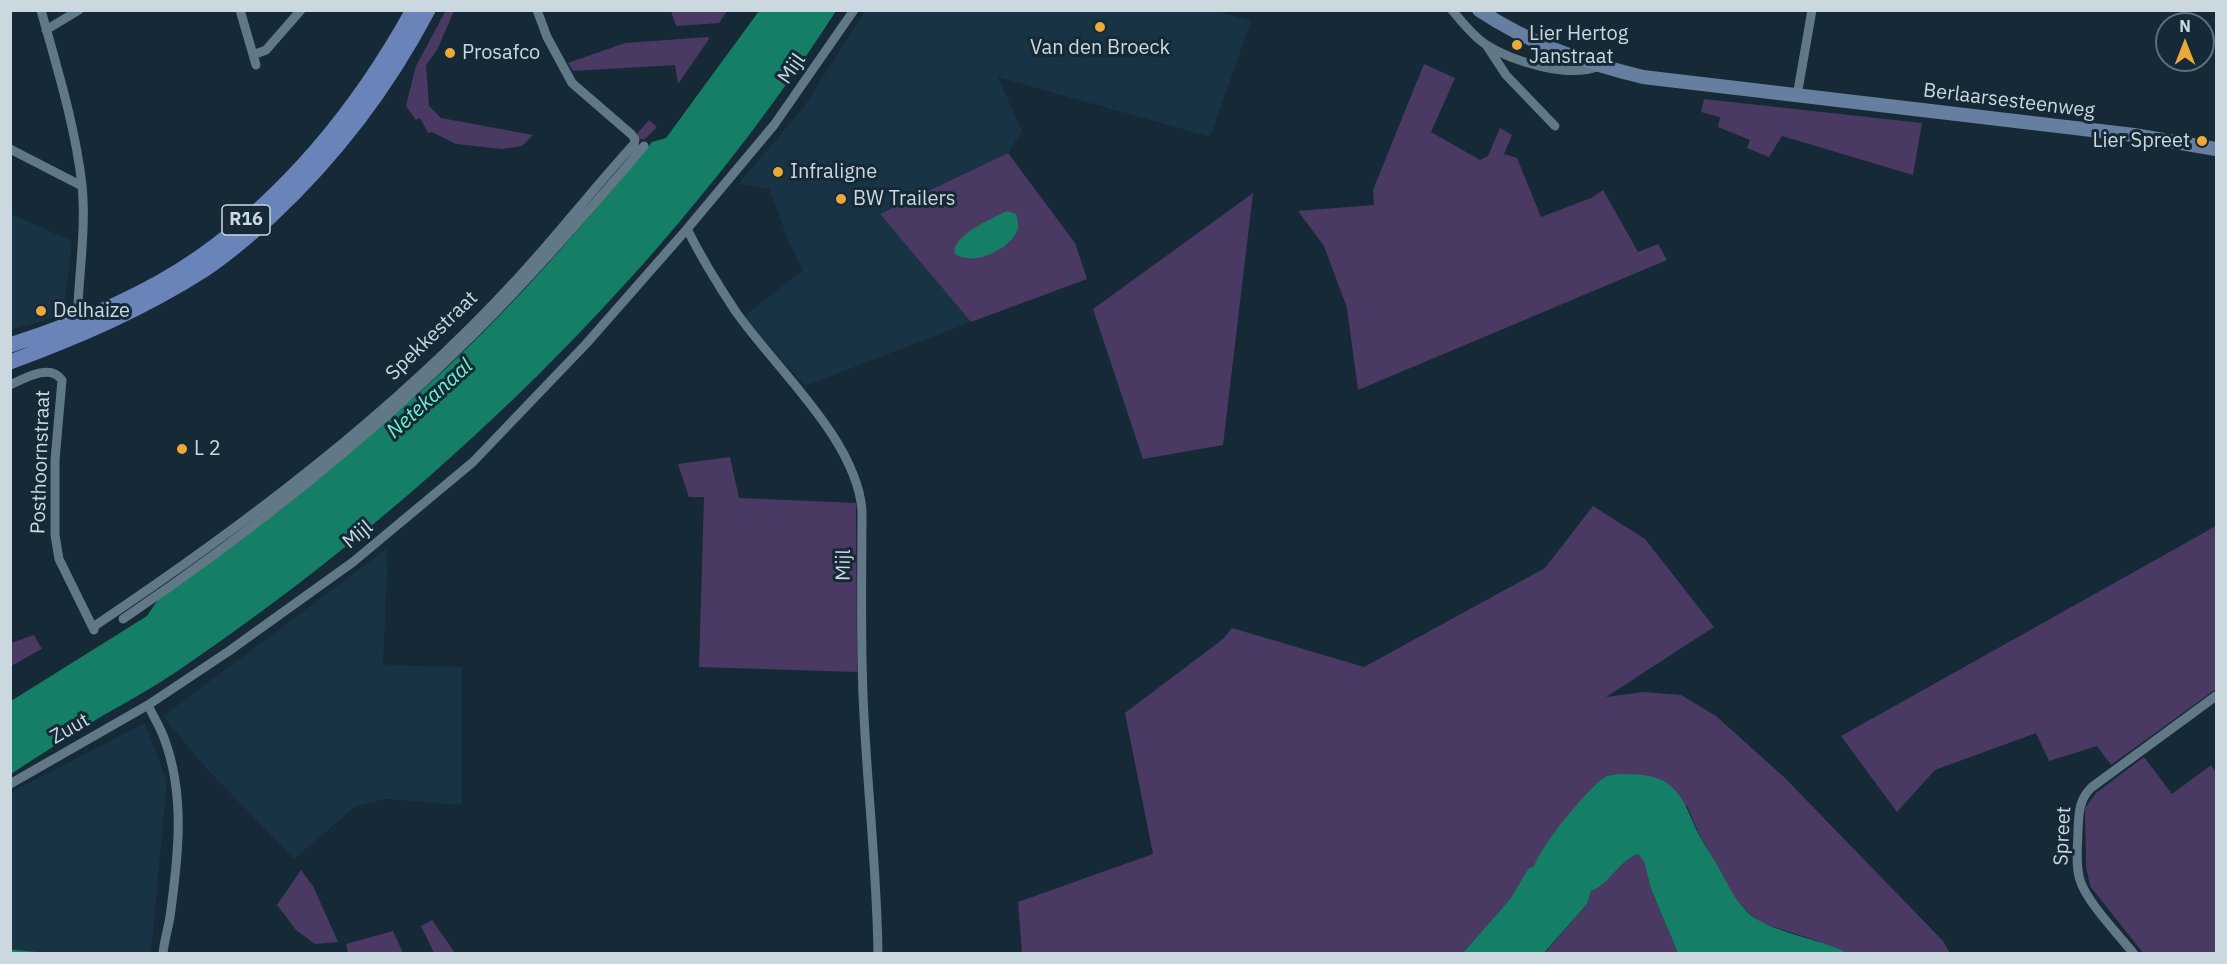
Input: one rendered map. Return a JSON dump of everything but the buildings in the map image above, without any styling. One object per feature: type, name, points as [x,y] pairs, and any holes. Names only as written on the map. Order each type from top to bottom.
[{"type":"main road","name":"R16","points":[[10,345],[76,322],[130,297],[198,258],[225,238],[276,192],[328,137],[368,84],[412,10]]},
{"type":"main road","name":"R16","points":[[10,362],[83,334],[148,303],[205,269],[233,249],[286,202],[339,145],[389,78],[428,10]]},
{"type":"street","points":[[40,10],[70,117],[82,186],[78,305]]},
{"type":"street","points":[[46,30],[80,10]]},
{"type":"street","points":[[240,10],[256,65]]},
{"type":"street","points":[[253,55],[266,50],[301,10]]},
{"type":"street","name":"Spekkestraat","points":[[94,628],[252,516],[317,465],[424,371],[514,282],[634,144],[635,139],[631,134],[572,83],[547,37],[537,10]]},
{"type":"street","name":"Mijl","points":[[148,705],[229,651],[353,562],[473,462],[586,344],[687,229],[774,125],[854,10]]},
{"type":"street","name":"Berlaarsesteenweg","points":[[1452,10],[1474,35],[1487,45],[1531,64],[1561,69],[1593,69],[1599,66]]},
{"type":"street","name":"Berlaarsesteenweg","points":[[1479,10],[1540,44],[1599,66],[1667,81],[2134,135],[2217,149]]},
{"type":"street","points":[[1797,96],[1812,10]]},
{"type":"street","name":"Berlaarsesteenweg","points":[[1487,45],[1506,75],[1555,126]]},
{"type":"street","points":[[123,619],[291,495],[384,418],[465,343],[524,283],[644,146]]},
{"type":"street","points":[[10,149],[82,186]]},
{"type":"street","name":"Mijl","points":[[687,229],[736,312],[799,391],[835,441],[859,487],[862,510],[862,675],[877,894],[878,954]]},
{"type":"street","name":"Posthoornstraat","points":[[10,385],[39,373],[58,374],[62,380],[55,460],[55,535],[59,559],[94,628]]},
{"type":"street","name":"Spreet","points":[[2134,954],[2084,891],[2079,878],[2078,837],[2082,800],[2092,787],[2217,696]]},
{"type":"street","points":[[148,705],[164,737],[173,768],[179,826],[170,914],[163,954]]},
{"type":"street","name":"Zuut","points":[[10,784],[148,705]]},
{"type":"shaded area","points":[[446,10],[454,11],[437,50],[426,65],[429,106],[441,118],[533,135],[522,146],[502,149],[456,144],[432,132],[428,133],[420,118],[416,120],[406,106],[416,66]]},
{"type":"shaded area","points":[[671,10],[727,11],[719,23],[676,26]]},
{"type":"shaded area","points":[[1214,10],[1251,21],[1210,137],[998,77],[1022,131],[1008,153],[880,214],[971,322],[805,386],[743,317],[803,270],[790,245],[769,189],[738,184],[803,108],[865,11]]},
{"type":"shaded area","points":[[708,37],[709,39],[678,84],[675,65],[573,71],[568,63],[625,43]]},
{"type":"shaded area","points":[[1424,64],[1455,78],[1431,132],[1480,160],[1488,156],[1500,128],[1512,135],[1504,154],[1517,158],[1541,217],[1591,198],[1603,190],[1638,252],[1658,244],[1667,260],[1358,390],[1347,308],[1324,246],[1298,211],[1374,205],[1373,190]]},
{"type":"shaded area","points":[[1704,99],[1922,123],[1913,175],[1782,136],[1769,157],[1747,148],[1750,140],[1718,127],[1720,117],[1701,112]]},
{"type":"shaded area","points":[[649,120],[657,127],[645,139],[641,139],[636,135]]},
{"type":"shaded area","points":[[1008,153],[1075,243],[1087,279],[971,322],[880,214]]},
{"type":"shaded area","points":[[1253,193],[1223,445],[1143,459],[1093,309]]},
{"type":"shaded area","points":[[11,214],[72,241],[63,315],[11,330]]},
{"type":"shaded area","points":[[730,457],[739,498],[856,503],[857,672],[699,667],[704,497],[689,497],[678,464]]},
{"type":"shaded area","points":[[1593,506],[1645,539],[1714,627],[1606,697],[1643,692],[1681,695],[1716,716],[1785,778],[1943,941],[1950,953],[1847,953],[1761,923],[1737,903],[1699,834],[1687,806],[1604,777],[1548,842],[1510,899],[1463,953],[1022,953],[1018,902],[1153,854],[1125,713],[1223,639],[1232,628],[1364,667],[1545,568]]},
{"type":"shaded area","points":[[2216,526],[2216,689],[2111,765],[2097,746],[2049,761],[2036,733],[1935,770],[1897,812],[1841,736]]},
{"type":"shaded area","points":[[388,548],[383,665],[462,667],[462,805],[385,799],[356,806],[294,859],[205,767],[163,716]]},
{"type":"shaded area","points":[[34,635],[42,649],[11,666],[11,643]]},
{"type":"shaded area","points":[[145,723],[167,782],[151,953],[11,953],[11,792]]},
{"type":"shaded area","points":[[2144,757],[2172,794],[2211,765],[2216,773],[2216,953],[2143,953],[2090,886],[2086,866],[2085,808],[2096,793]]},
{"type":"shaded area","points":[[1638,854],[1644,860],[1651,889],[1678,953],[1544,954],[1587,904],[1591,891],[1628,858]]},
{"type":"shaded area","points":[[301,870],[313,886],[338,942],[315,944],[296,930],[277,905]]},
{"type":"shaded area","points":[[432,920],[455,953],[434,953],[421,926]]},
{"type":"shaded area","points":[[393,931],[403,953],[348,953],[346,944]]},
{"type":"water","name":"Netekanaal","points":[[759,11],[836,11],[770,107],[698,199],[621,289],[539,374],[453,456],[363,533],[271,605],[167,678],[90,723],[11,774],[11,701],[147,616],[159,598],[385,422],[457,358],[558,252],[652,142],[666,138]]},
{"type":"water","points":[[1007,211],[1016,214],[1018,224],[1014,236],[1008,243],[981,257],[962,257],[954,253],[956,246],[967,233]]},
{"type":"water","points":[[1620,774],[1654,777],[1665,782],[1676,792],[1685,804],[1699,835],[1732,892],[1740,905],[1752,916],[1772,927],[1847,953],[1678,953],[1651,889],[1644,861],[1638,854],[1625,862],[1598,888],[1591,891],[1587,904],[1544,953],[1463,953],[1510,899],[1528,869],[1534,866],[1554,833],[1574,808],[1604,778]]},
{"type":"waterway","points":[[10,951],[42,954]]},
{"type":"place","name":"Van den Broeck","points":[[1100,27]]},
{"type":"place","name":"Lier Hertog Janstraat","points":[[1517,45]]},
{"type":"place","name":"Prosafco","points":[[450,53]]},
{"type":"place","name":"Lier Spreet","points":[[2202,141]]},
{"type":"place","name":"Infraligne","points":[[778,172]]},
{"type":"place","name":"BW Trailers","points":[[841,199]]},
{"type":"place","name":"Delhaize","points":[[41,311]]},
{"type":"place","name":"L 2","points":[[182,449]]}]
